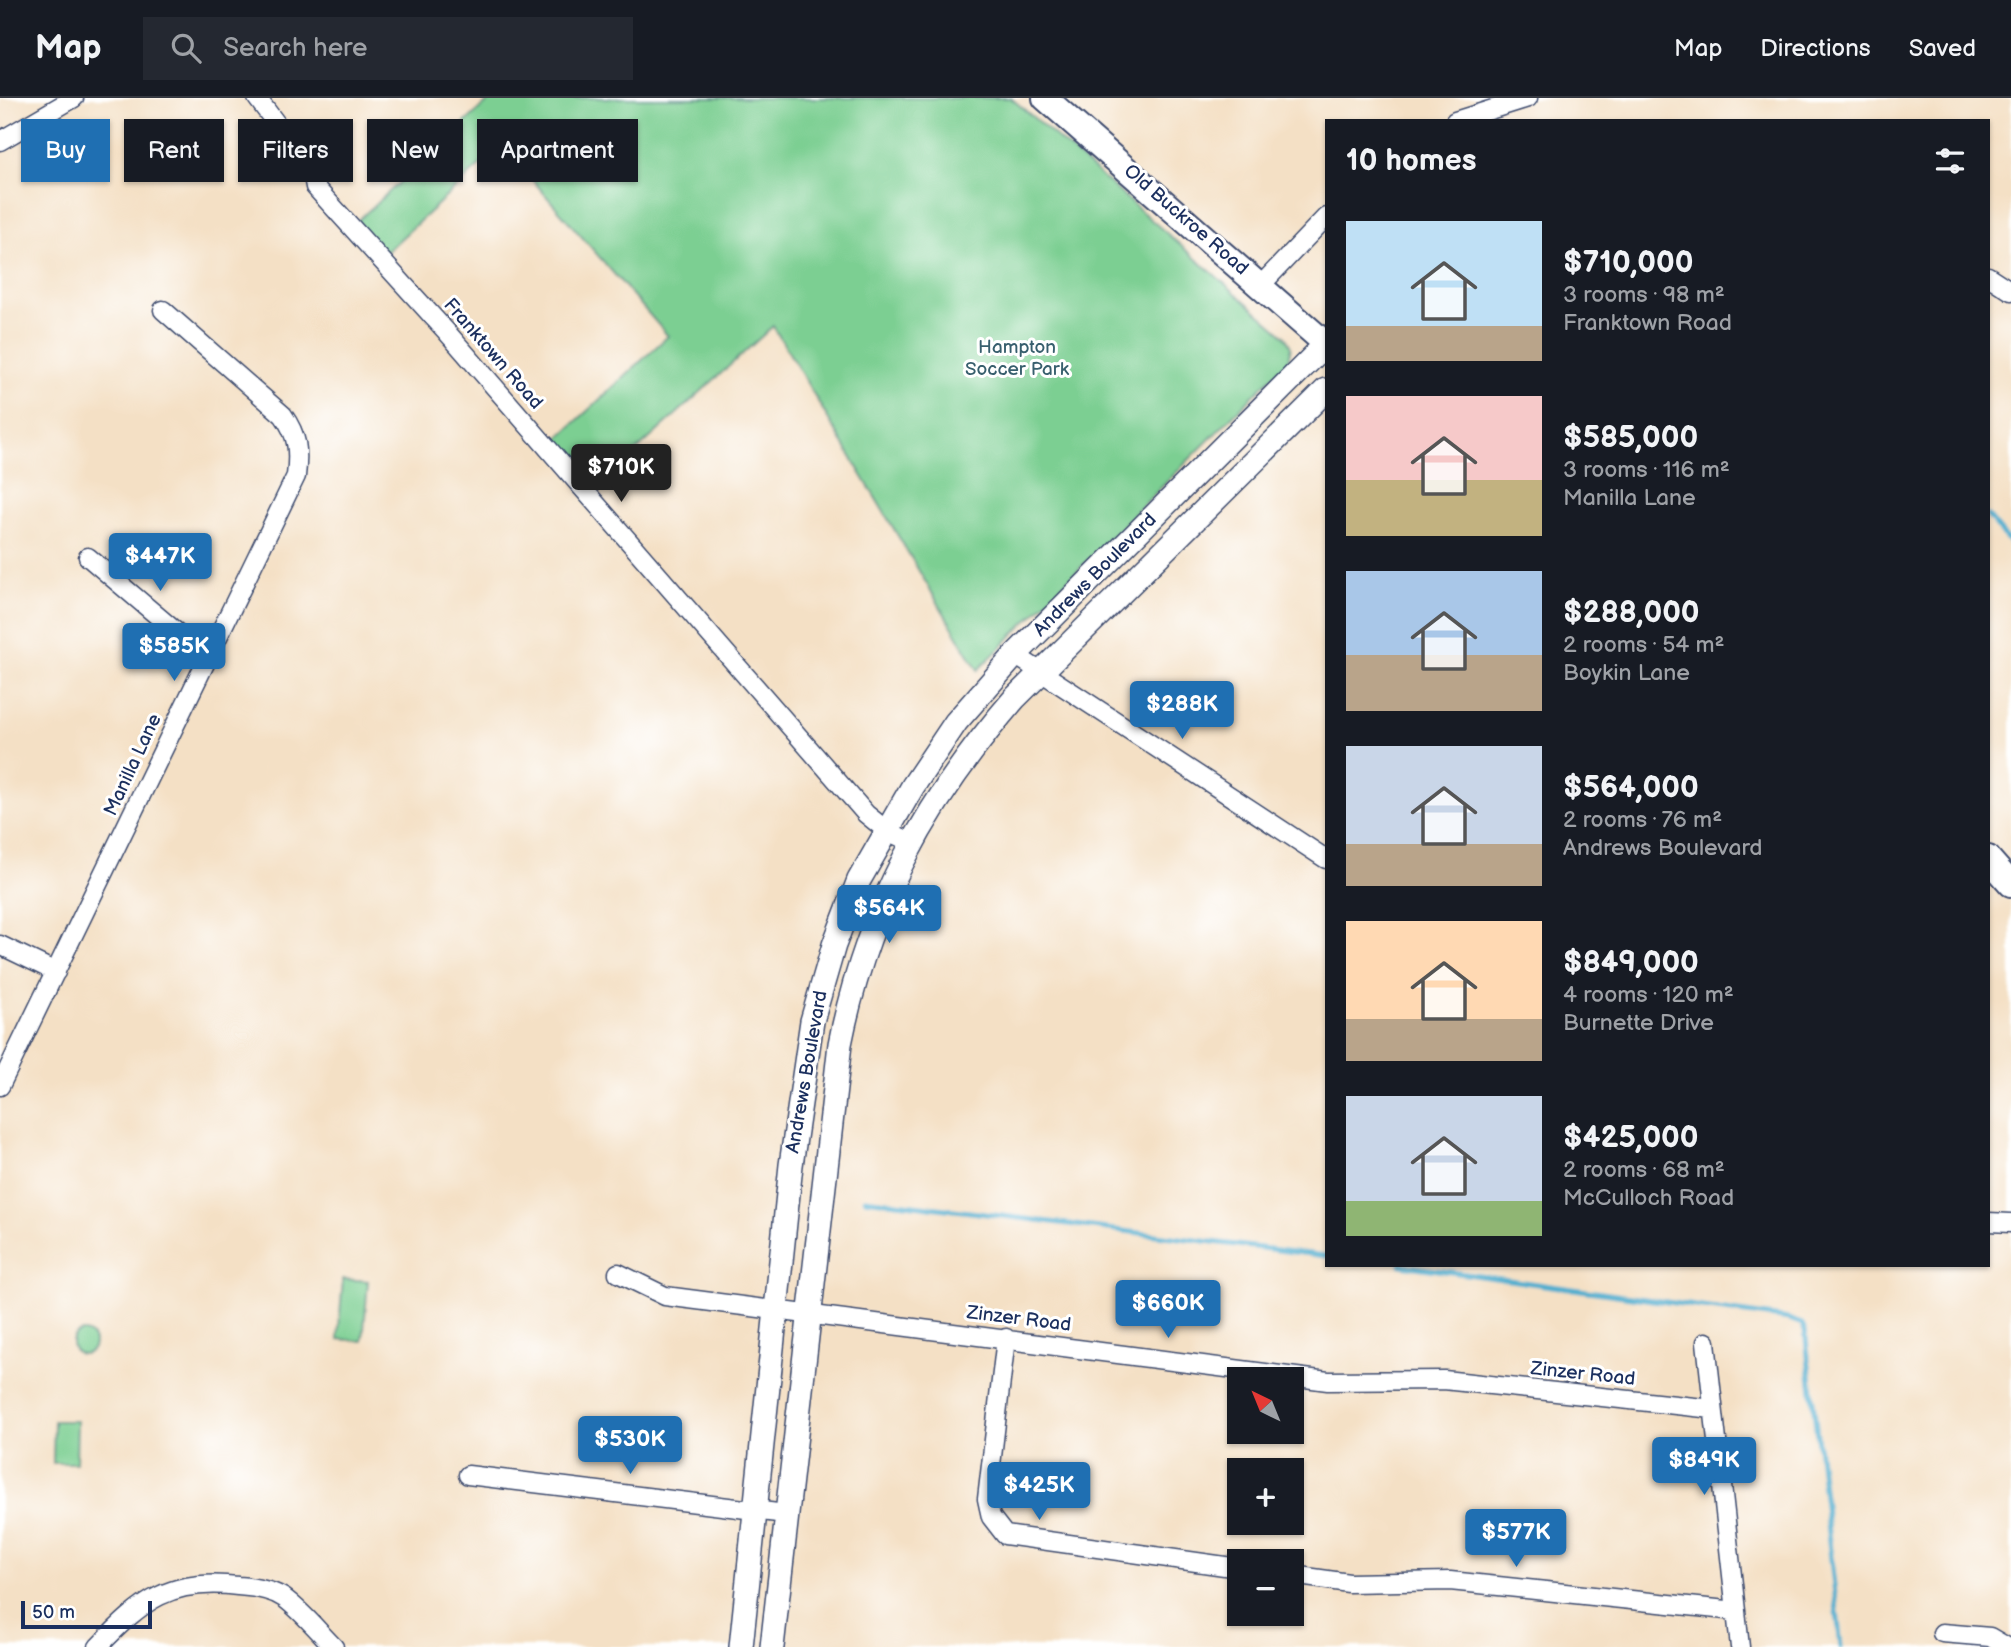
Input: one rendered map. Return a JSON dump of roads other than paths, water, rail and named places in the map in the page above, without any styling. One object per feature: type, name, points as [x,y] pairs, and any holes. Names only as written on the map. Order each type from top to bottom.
[{"type":"main road","name":"Old Buckroe Road","points":[[1045,98],[1325,343]]},
{"type":"main road","points":[[1990,860],[2011,884]]},
{"type":"street","points":[[0,141],[74,98]]},
{"type":"street","name":"Franktown Road","points":[[257,98],[312,171],[314,187],[445,330],[866,814],[887,831],[911,842]]},
{"type":"street","points":[[1461,119],[1528,98]]},
{"type":"street","points":[[1261,285],[1325,218]]},
{"type":"street","points":[[1990,277],[2011,291]]},
{"type":"street","name":"Manilla Lane","points":[[0,1086],[296,476],[299,450],[294,431],[283,415],[163,310]]},
{"type":"street","name":"Andrews Boulevard","points":[[741,1647],[791,1166],[812,1021],[834,944],[859,880],[956,722],[1015,655],[1325,345]]},
{"type":"street","name":"Andrews Boulevard","points":[[772,1647],[834,1086],[847,1009],[869,936],[911,842],[984,734],[1040,673],[1325,391]]},
{"type":"street","points":[[88,557],[207,658]]},
{"type":"street","points":[[1015,655],[1325,858]]},
{"type":"street","points":[[0,945],[56,972]]},
{"type":"street","points":[[1990,1222],[2011,1223]]},
{"type":"street","name":"Zinzer Road","points":[[618,1273],[665,1296],[1328,1381],[1444,1380],[1713,1409]]},
{"type":"street","points":[[1006,1338],[987,1499],[991,1517],[1005,1535],[1227,1566]]},
{"type":"street","points":[[1706,1342],[1740,1647]]},
{"type":"street","points":[[468,1475],[786,1514]]},
{"type":"street","points":[[1304,1577],[1349,1583],[1450,1581],[1736,1611]]},
{"type":"street","points":[[98,1647],[140,1605],[167,1590],[196,1584],[258,1588],[283,1597],[334,1647]]},
{"type":"street","points":[[1942,1633],[1990,1637],[2007,1647]]},
{"type":"waterway","points":[[1990,518],[2011,544]]},
{"type":"waterway","points":[[865,1199],[1325,1256]]},
{"type":"waterway","points":[[1415,1267],[1789,1319],[1802,1324],[1805,1330],[1841,1647]]},
{"type":"park label","name":"Hampton Soccer Park","points":[[1017,358]]}]
